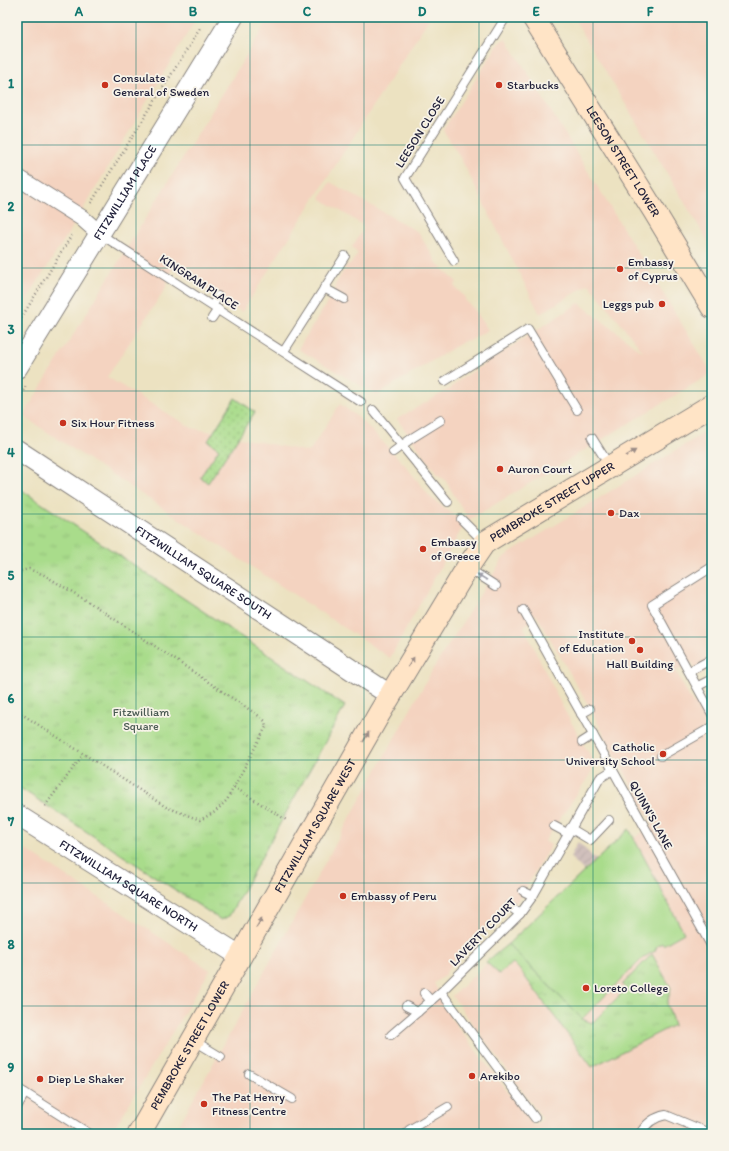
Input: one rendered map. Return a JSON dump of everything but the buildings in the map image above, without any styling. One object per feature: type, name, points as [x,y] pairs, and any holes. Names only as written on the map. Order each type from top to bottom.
[{"type":"main road","name":"LEESON STREET LOWER","points":[[532,17],[654,211],[712,307]]},
{"type":"main road","name":"PEMBROKE STREET UPPER","points":[[390,695],[467,568],[484,543],[712,405]]},
{"type":"main road","name":"FITZWILLIAM SQUARE WEST","points":[[240,956],[390,695]]},
{"type":"main road","name":"PEMBROKE STREET LOWER","points":[[139,1134],[240,956]]},
{"type":"street","name":"FITZWILLIAM PLACE","points":[[17,368],[233,17]]},
{"type":"street","points":[[17,177],[82,218],[100,234]]},
{"type":"street","name":"FITZWILLIAM SQUARE SOUTH","points":[[17,450],[390,695]]},
{"type":"street","name":"FITZWILLIAM SQUARE NORTH","points":[[17,815],[240,956]]},
{"type":"lane","name":"LEESON CLOSE","points":[[454,261],[405,178],[506,17]]},
{"type":"lane","name":"KINGRAM PLACE","points":[[100,234],[361,402]]},
{"type":"lane","points":[[284,352],[345,256]]},
{"type":"lane","points":[[324,288],[344,298]]},
{"type":"lane","points":[[212,318],[218,296]]},
{"type":"lane","points":[[445,381],[528,329],[577,410]]},
{"type":"lane","points":[[373,410],[448,502]]},
{"type":"lane","points":[[393,452],[442,420]]},
{"type":"lane","points":[[592,438],[610,466]]},
{"type":"lane","points":[[461,519],[484,543]]},
{"type":"lane","points":[[712,567],[652,604],[690,671],[712,714]]},
{"type":"lane","points":[[467,568],[496,586]]},
{"type":"lane","name":"QUINN'S LANE","points":[[523,610],[712,947]]},
{"type":"lane","points":[[690,671],[712,659]]},
{"type":"lane","points":[[698,686],[712,678]]},
{"type":"lane","points":[[581,714],[590,709]]},
{"type":"lane","points":[[661,756],[712,727]]},
{"type":"lane","points":[[582,742],[593,735]]},
{"type":"lane","name":"LAVERTY COURT","points":[[390,1035],[441,992],[520,914],[533,896],[600,778],[612,770]]},
{"type":"lane","points":[[554,826],[590,840],[610,820]]},
{"type":"lane","points":[[523,891],[533,896]]},
{"type":"lane","points":[[509,906],[520,914]]},
{"type":"lane","points":[[441,992],[535,1118]]},
{"type":"lane","points":[[424,993],[431,1001]]},
{"type":"lane","points":[[406,1006],[418,1012]]},
{"type":"lane","points":[[390,1024],[398,1029]]},
{"type":"lane","points":[[192,1039],[221,1057]]},
{"type":"lane","points":[[249,1074],[292,1099]]},
{"type":"lane","points":[[17,1088],[90,1134]]},
{"type":"lane","points":[[17,1107],[25,1093]]},
{"type":"lane","points":[[407,1134],[409,1130],[448,1107]]},
{"type":"lane","points":[[640,1134],[648,1123],[660,1116],[666,1115],[712,1134]]},
{"type":"path","points":[[17,325],[203,24]]},
{"type":"path","points":[[17,572],[29,569],[34,571],[90,602],[196,672],[265,721],[266,728],[226,800],[215,812],[200,820],[166,807],[83,755],[17,711]]},
{"type":"path","points":[[45,806],[83,755]]},
{"type":"path","points":[[234,787],[288,821]]},
{"type":"shaded area","points":[[17,17],[197,17],[76,221],[17,315]]},
{"type":"shaded area","points":[[270,17],[430,17],[242,312],[172,268],[165,289],[107,377],[192,428],[309,452],[340,404],[359,418],[405,465],[431,498],[465,523],[390,658],[23,416]]},
{"type":"shaded area","points":[[573,17],[712,17],[712,248]]},
{"type":"shaded area","points":[[506,38],[712,373],[469,520],[445,480],[437,474],[397,419],[451,388],[458,381],[579,303],[644,353],[589,284],[540,314],[461,159],[443,130],[499,43]]},
{"type":"shaded area","points":[[330,182],[418,232],[439,266],[457,282],[454,286],[466,298],[465,300],[475,310],[488,330],[468,342],[466,340],[377,395],[298,349],[336,289],[335,285],[347,265],[351,264],[358,253],[352,247],[363,229],[361,224],[320,198]]},
{"type":"shaded area","points":[[712,428],[712,667],[699,675],[692,662],[676,671],[693,704],[712,694],[712,1134],[174,1134],[433,669],[504,557]],"holes":[[[536,614],[587,703],[653,825],[634,838],[629,829],[452,996],[543,1119],[534,1126],[451,1018],[434,983],[444,976],[462,947],[467,950],[479,933],[483,935],[493,923],[518,900],[551,845],[545,841],[591,773],[593,766],[593,761],[561,704],[524,627]]]},
{"type":"shaded area","points":[[578,842],[596,860],[584,871],[570,857]]},
{"type":"shaded area","points":[[17,844],[210,970],[111,1134],[17,1134]]},
{"type":"green space","points":[[235,398],[255,412],[208,483],[200,477],[219,449],[208,441]]},
{"type":"green space","name":"Fitzwilliam Square","points":[[17,487],[345,706],[229,916],[221,920],[17,786]]},
{"type":"green space","points":[[629,829],[684,933],[663,945],[662,943],[657,946],[655,951],[644,957],[582,1019],[508,944]]},
{"type":"green space","points":[[508,944],[582,1019],[592,1023],[626,989],[622,985],[652,954],[671,988],[667,1004],[674,1025],[592,1067],[513,963],[499,974],[486,962]]},
{"type":"place","name":"Consulate General of Sweden","points":[[105,85]]},
{"type":"place","name":"Starbucks","points":[[499,85]]},
{"type":"place","name":"Embassy of Cyprus","points":[[620,269]]},
{"type":"place","name":"Leggs pub","points":[[662,304]]},
{"type":"place","name":"Six Hour Fitness","points":[[63,423]]},
{"type":"place","name":"Auron Court","points":[[500,469]]},
{"type":"place","name":"Dax","points":[[611,513]]},
{"type":"place","name":"Embassy of Greece","points":[[423,549]]},
{"type":"place","name":"Institute of Education","points":[[632,641]]},
{"type":"place","name":"Hall Building","points":[[640,650]]},
{"type":"place","name":"Catholic University School","points":[[663,754]]},
{"type":"place","name":"Embassy of Peru","points":[[343,896]]},
{"type":"place","name":"Loreto College","points":[[586,988]]},
{"type":"place","name":"Arekibo","points":[[472,1076]]},
{"type":"place","name":"Diep Le Shaker","points":[[40,1079]]},
{"type":"place","name":"The Pat Henry Fitness Centre","points":[[204,1104]]}]
